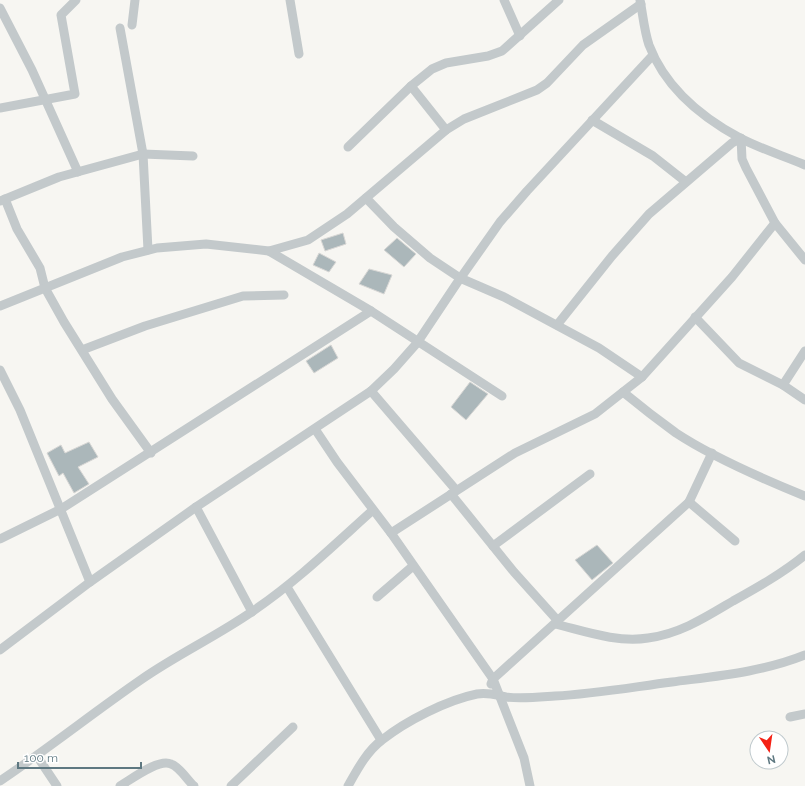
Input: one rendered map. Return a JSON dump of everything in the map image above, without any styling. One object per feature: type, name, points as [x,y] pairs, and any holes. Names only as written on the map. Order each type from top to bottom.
[{"type":"street","points":[[0,108],[75,94],[61,15],[76,0]]},
{"type":"street","points":[[132,26],[135,0]]},
{"type":"street","points":[[290,0],[299,54]]},
{"type":"street","points":[[504,0],[520,36]]},
{"type":"street","points":[[348,147],[411,86],[432,69],[446,63],[488,56],[502,51],[559,0]]},
{"type":"street","points":[[0,306],[122,258],[157,248],[206,244],[269,251],[308,240],[320,233],[366,198],[446,130],[464,119],[537,90],[547,83],[583,45],[641,2],[645,30],[653,55],[671,84],[684,98],[741,138],[805,165]]},
{"type":"street","points":[[0,8],[46,99],[78,172]]},
{"type":"street","points":[[120,28],[143,154],[148,250]]},
{"type":"street","points":[[0,650],[90,582],[196,507],[371,391],[417,343],[460,278],[500,222],[653,55]]},
{"type":"street","points":[[411,86],[446,130]]},
{"type":"street","points":[[592,120],[653,156],[686,182]]},
{"type":"street","points":[[558,325],[612,256],[649,214],[732,143],[741,138]]},
{"type":"street","points":[[741,138],[742,159],[746,168],[776,223],[805,260]]},
{"type":"street","points":[[151,453],[112,399],[45,288],[40,268],[2,200],[59,177],[143,154],[193,156]]},
{"type":"street","points":[[366,198],[394,227],[421,250],[460,278],[558,325],[599,348],[642,377]]},
{"type":"street","points":[[391,533],[515,453],[595,414],[642,377],[732,277],[776,223]]},
{"type":"street","points":[[269,251],[371,312],[417,343],[502,396]]},
{"type":"street","points":[[82,350],[145,326],[243,296],[284,295]]},
{"type":"street","points":[[0,539],[61,509],[371,312]]},
{"type":"street","points":[[695,317],[739,363],[783,385],[805,400]]},
{"type":"street","points":[[783,385],[805,351]]},
{"type":"street","points":[[0,370],[20,410],[90,582]]},
{"type":"street","points":[[371,391],[454,492],[493,546],[556,622],[604,636],[646,639],[670,634],[698,622],[772,578],[805,555]]},
{"type":"street","points":[[622,392],[677,433],[712,453],[759,477],[805,496]]},
{"type":"street","points":[[315,429],[337,462],[391,533],[494,679],[524,758],[530,786]]},
{"type":"street","points":[[488,692],[494,679],[689,502],[712,453]]},
{"type":"street","points":[[493,546],[590,474]]},
{"type":"street","points":[[689,502],[735,541]]},
{"type":"street","points":[[196,507],[252,612]]},
{"type":"street","points":[[0,781],[37,756],[143,678],[188,649],[206,641],[252,612],[287,587],[373,510]]},
{"type":"street","points":[[377,597],[413,566]]},
{"type":"street","points":[[287,587],[381,740]]},
{"type":"street","points":[[348,786],[366,757],[381,740],[440,707],[465,698],[488,692],[508,697],[554,696],[623,689],[760,669],[783,664],[805,655]]},
{"type":"street","points":[[790,717],[805,714]]},
{"type":"street","points":[[231,786],[293,727]]},
{"type":"street","points":[[37,756],[57,786]]},
{"type":"street","points":[[120,786],[157,764],[164,762],[172,764],[194,786]]},
{"type":"building","points":[[343,233],[346,244],[325,251],[321,240]]},
{"type":"building","points":[[397,238],[416,254],[404,267],[384,250]]},
{"type":"building","points":[[319,253],[336,262],[329,272],[313,265]]},
{"type":"building","points":[[369,269],[392,275],[384,294],[359,284]]},
{"type":"building","points":[[331,345],[338,358],[314,373],[306,361]]},
{"type":"building","points":[[470,382],[488,394],[466,420],[451,407]]},
{"type":"building","points":[[89,442],[98,457],[78,467],[89,484],[74,493],[63,473],[59,476],[47,453],[61,445],[65,453]]},
{"type":"building","points":[[597,545],[613,563],[592,580],[575,560]]}]
